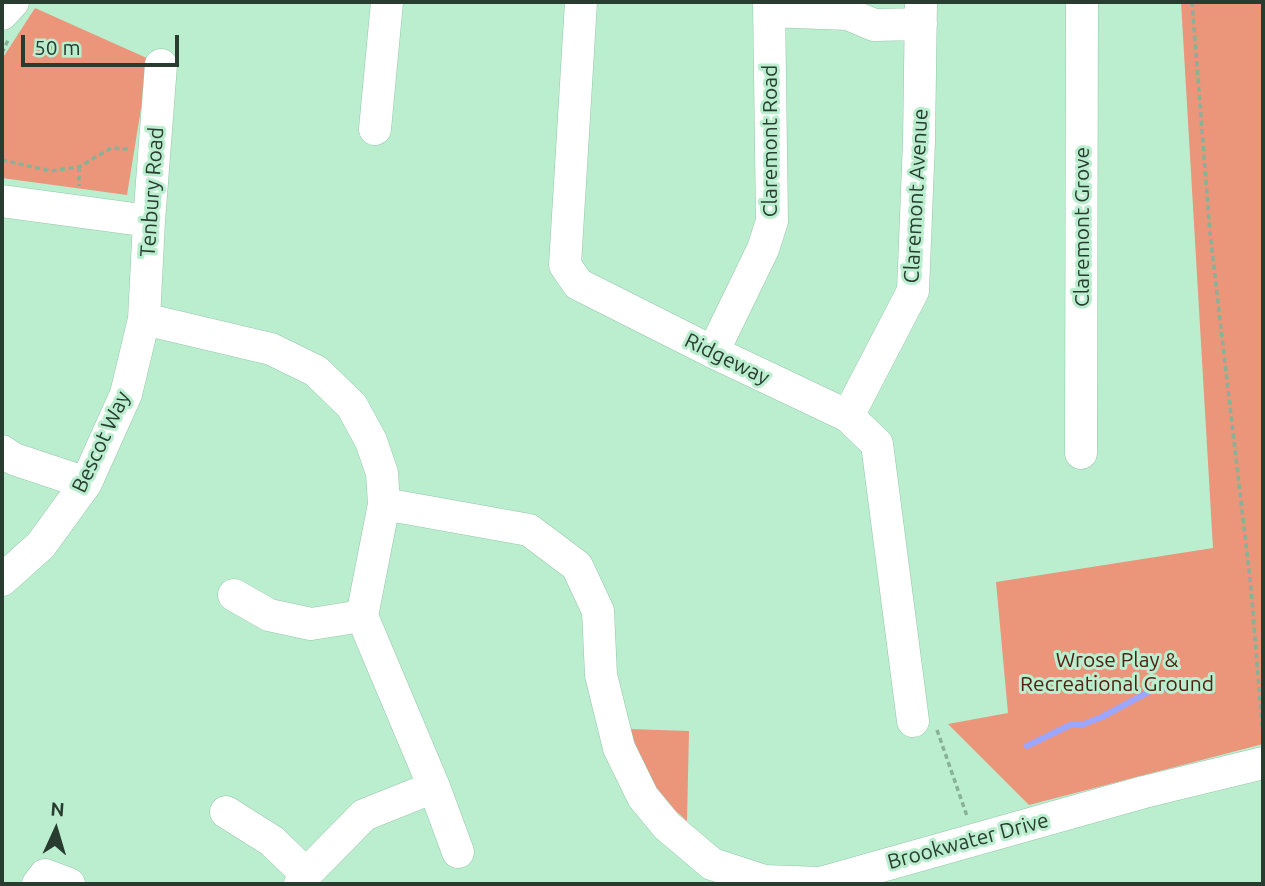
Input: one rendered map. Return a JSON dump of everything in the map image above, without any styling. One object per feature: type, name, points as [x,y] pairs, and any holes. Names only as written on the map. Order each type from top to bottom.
[{"type":"street","points":[[2,14],[13,2]]},
{"type":"street","points":[[375,129],[387,2]]},
{"type":"street","name":"Ridgeway","points":[[581,2],[565,265],[578,284],[712,352],[848,416],[877,443],[913,721]]},
{"type":"street","name":"Claremont Grove","points":[[1081,453],[1082,2]]},
{"type":"street","points":[[769,7],[848,14],[874,25],[921,13]]},
{"type":"street","name":"Claremont Road","points":[[712,352],[763,249],[772,221],[769,7]]},
{"type":"street","name":"Claremont Avenue","points":[[848,416],[913,291],[921,13]]},
{"type":"street","name":"Tenbury Road","points":[[144,319],[162,65]]},
{"type":"street","points":[[2,201],[149,221]]},
{"type":"street","points":[[144,319],[271,349],[316,371],[352,406],[371,441],[382,472],[384,504],[362,616],[434,787],[458,852]]},
{"type":"street","name":"Bescot Way","points":[[2,580],[41,545],[86,483],[126,394],[144,319]]},
{"type":"street","points":[[2,451],[14,459],[86,483]]},
{"type":"street","name":"Brookwater Drive","points":[[384,504],[529,530],[577,566],[598,611],[601,675],[619,748],[643,797],[667,826],[712,864],[764,881],[821,883],[1144,792],[1263,763]]},
{"type":"street","points":[[234,595],[269,615],[311,624],[362,616]]},
{"type":"street","points":[[226,812],[272,841],[303,879],[364,815],[434,787]]},
{"type":"street","points":[[38,884],[45,875],[69,884]]},
{"type":"path","points":[[1192,2],[1210,233],[1251,588],[1263,740]]},
{"type":"path","points":[[2,34],[9,38],[2,53]]},
{"type":"path","points":[[2,160],[51,171],[79,167],[111,148],[154,151]]},
{"type":"path","points":[[913,721],[937,729],[975,839]]},
{"type":"green space","name":"Wrose Play & Recreational Ground","points":[[1181,2],[1263,2],[1263,744],[1029,805],[948,724],[1008,713],[996,582],[1213,548]]},
{"type":"green space","points":[[35,8],[149,59],[127,195],[2,178],[2,59]]},
{"type":"green space","points":[[629,729],[689,731],[687,821],[656,793]]},
{"type":"waterway","points":[[1027,746],[1070,725],[1084,724],[1102,717],[1150,691],[1172,687]]}]
